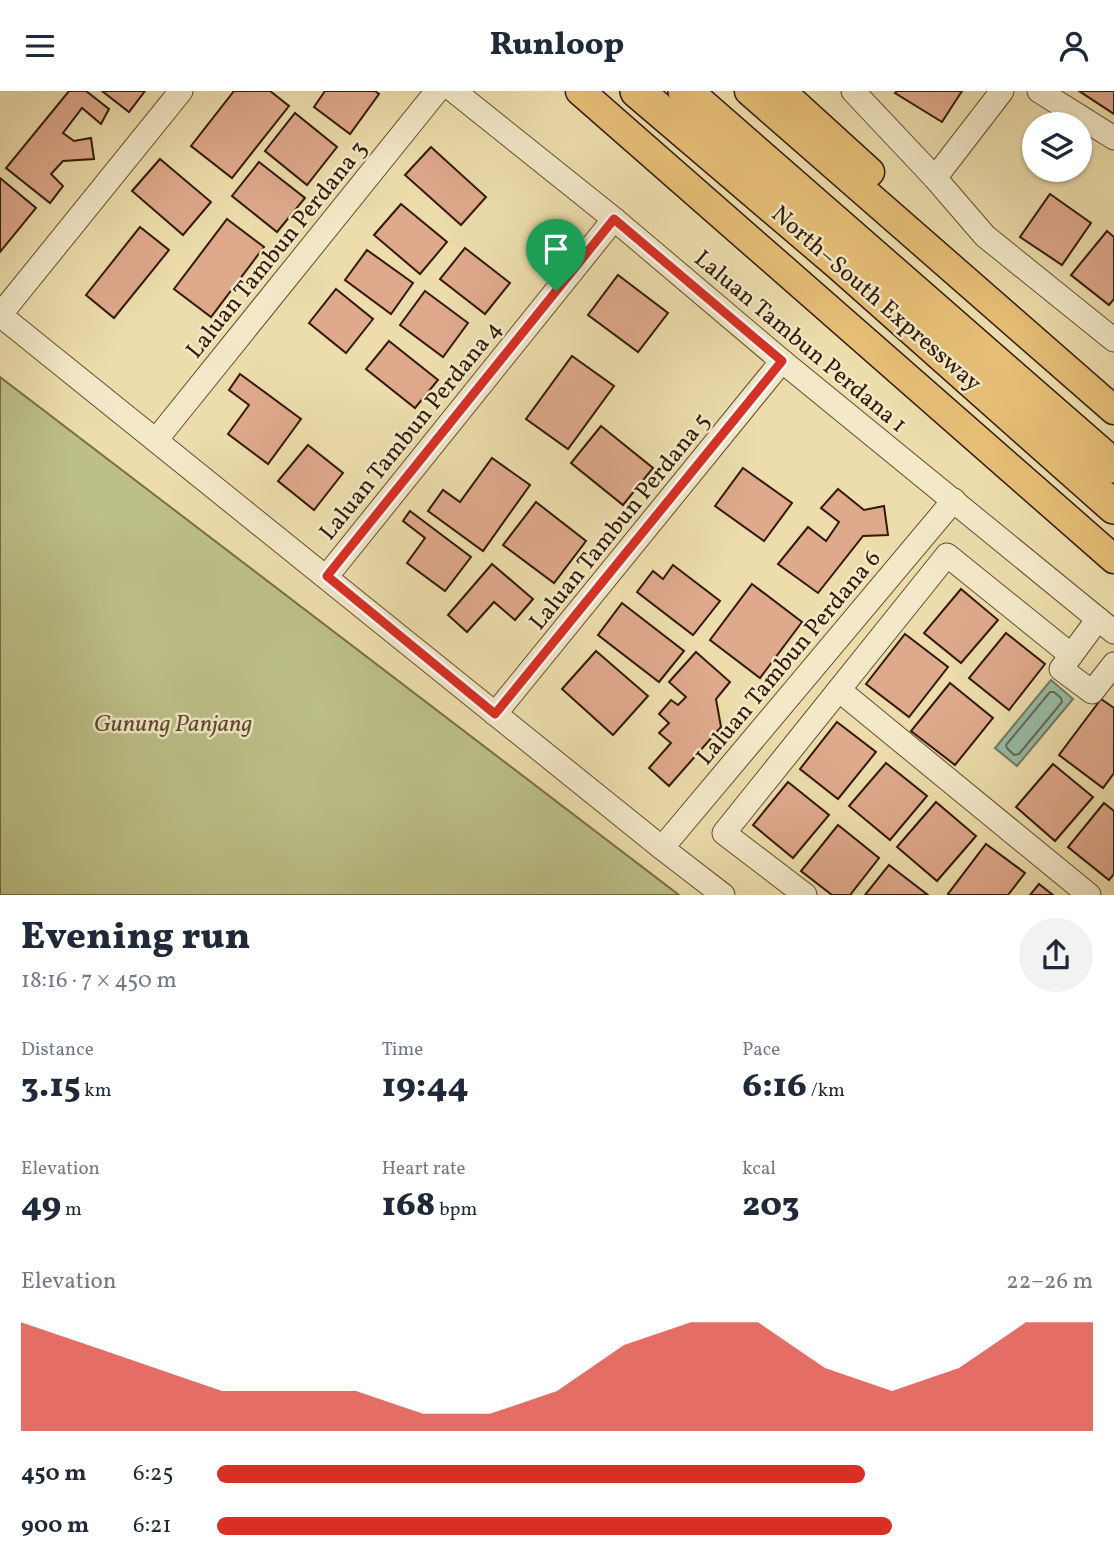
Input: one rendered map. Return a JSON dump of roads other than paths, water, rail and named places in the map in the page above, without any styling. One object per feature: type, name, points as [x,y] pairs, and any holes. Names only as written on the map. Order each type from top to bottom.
[{"type":"highway","name":"North–South Expressway","points":[[637,91],[840,264],[1114,507]]},
{"type":"highway","name":"North–South Expressway","points":[[685,91],[1114,466]]},
{"type":"main road","points":[[580,91],[1114,559]]},
{"type":"main road","points":[[749,91],[1114,410]]},
{"type":"main road","points":[[781,91],[989,280],[1025,332]]},
{"type":"street","points":[[181,91],[0,315],[723,895]]},
{"type":"street","name":"Laluan Tambun Perdana 3","points":[[156,440],[438,91]]},
{"type":"street","name":"Laluan Tambun Perdana 1","points":[[454,91],[614,219],[782,361],[1106,626]]},
{"type":"street","points":[[853,91],[985,236],[1114,339]]},
{"type":"street","points":[[935,178],[1002,91]]},
{"type":"street","points":[[1040,91],[1114,138]]},
{"type":"street","name":"Laluan Tambun Perdana 4","points":[[327,576],[614,219]]},
{"type":"street","name":"Laluan Tambun Perdana 5","points":[[495,714],[782,361]]},
{"type":"street","name":"Laluan Tambun Perdana 6","points":[[662,848],[954,500]]},
{"type":"street","points":[[804,895],[724,833],[947,555],[1072,655]]},
{"type":"street","points":[[1106,626],[1072,655],[1061,669],[1091,692],[1111,674]]},
{"type":"street","points":[[839,690],[1089,895]]},
{"type":"water","points":[[1051,680],[1073,699],[1017,766],[995,748]]},
{"type":"park label","name":"Gunung Panjang","points":[[173,723]]}]
